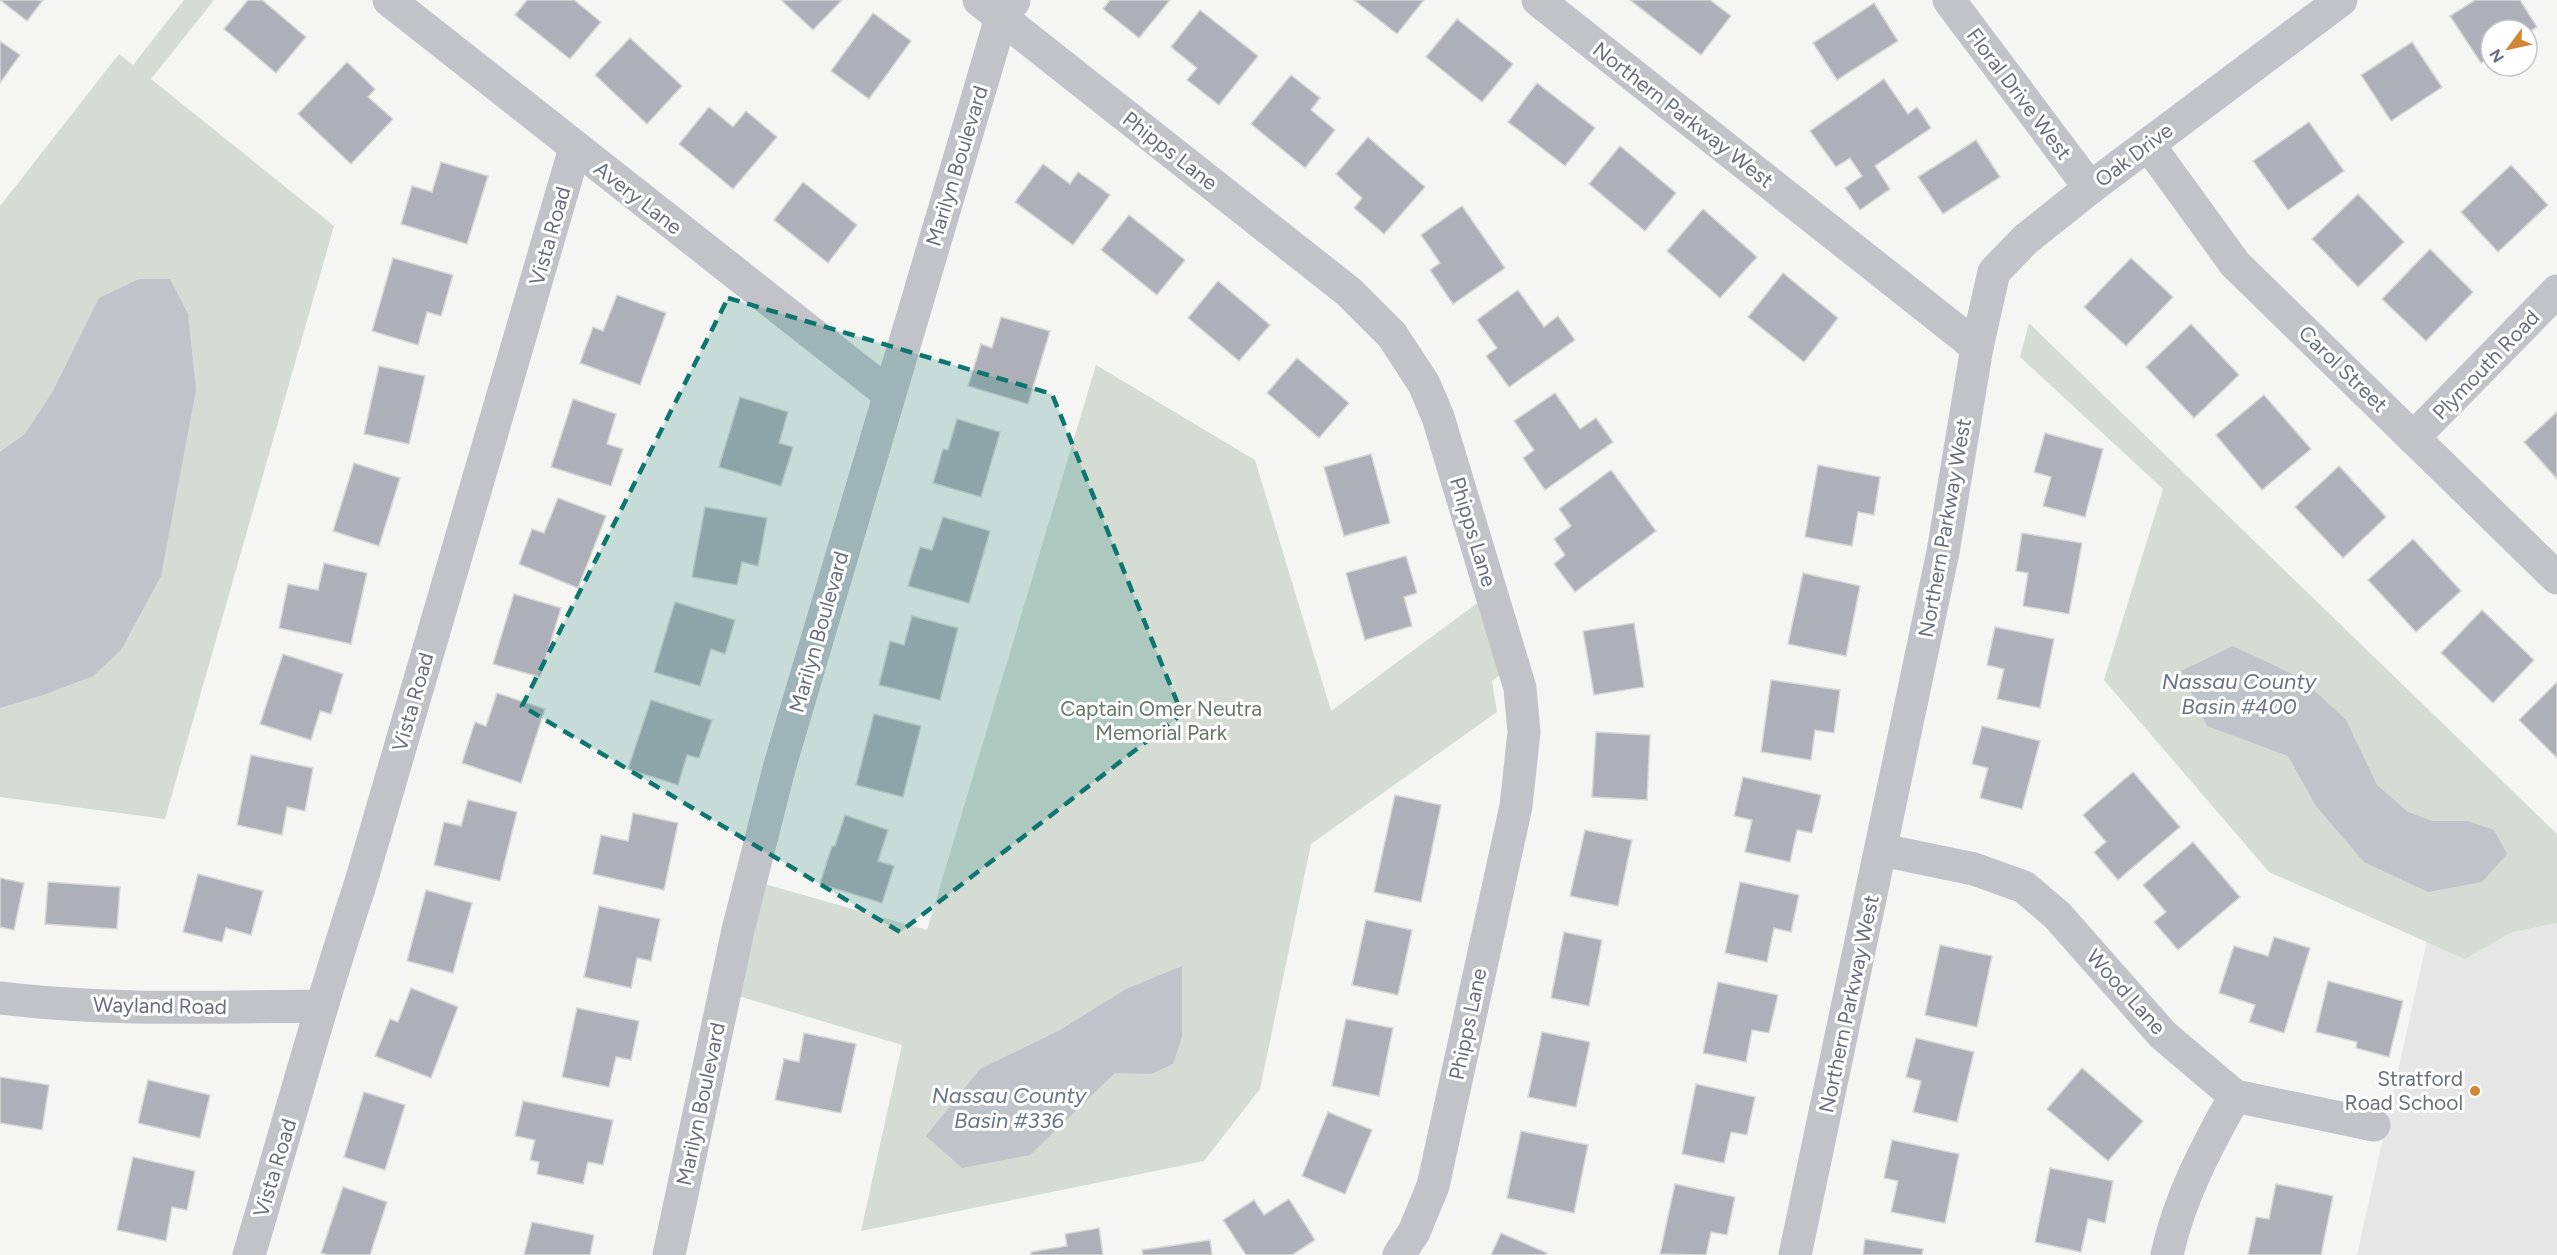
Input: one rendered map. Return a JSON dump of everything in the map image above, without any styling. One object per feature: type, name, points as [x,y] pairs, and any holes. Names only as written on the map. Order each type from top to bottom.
[{"type":"street","name":"Avery Lane","points":[[389,0],[889,394]]},
{"type":"street","name":"Northern Parkway West","points":[[1538,0],[1977,347],[1943,552],[1795,1255]]},
{"type":"street","name":"Floral Drive West","points":[[1949,0],[2090,188]]},
{"type":"street","name":"Oak Drive","points":[[1977,347],[1994,272],[2026,239],[2148,144],[2342,0]]},
{"type":"street","name":"Marilyn Boulevard","points":[[669,1255],[738,930],[780,765],[889,394],[998,6]]},
{"type":"street","name":"Phipps Lane","points":[[998,6],[1349,292],[1392,334],[1424,384],[1438,417],[1520,688],[1524,732],[1516,806],[1433,1186],[1414,1232],[1399,1255]]},
{"type":"street","name":"Carol Street","points":[[2148,144],[2235,264],[2557,578]]},
{"type":"street","name":"Vista Road","points":[[249,1255],[292,1111],[320,1006],[360,885],[575,148]]},
{"type":"street","name":"Plymouth Road","points":[[2414,438],[2557,291]]},
{"type":"street","name":"Wood Lane","points":[[1882,850],[1974,869],[2024,887],[2057,915],[2163,1035],[2235,1096],[2374,1125]]},
{"type":"street","name":"Wayland Road","points":[[0,998],[38,1003],[138,1008],[320,1006]]},
{"type":"street","points":[[2167,1255],[2198,1162],[2235,1096]]},
{"type":"highlighted area","points":[[728,298],[1052,394],[1182,714],[900,932],[522,706]]},
{"type":"shaded area","name":"Stratford Road School","points":[[2557,921],[2557,1255],[2357,1255],[2430,927]]},
{"type":"green space","points":[[184,0],[214,0],[151,79],[334,226],[165,819],[0,797],[0,206],[119,54],[133,65]]},
{"type":"green space","points":[[2029,323],[2557,834],[2557,923],[2512,932],[2465,959],[2269,872],[2104,680],[2163,489],[2020,357]]},
{"type":"green space","name":"Captain Omer Neutra Memorial Park","points":[[1096,365],[1255,460],[1331,711],[1491,593],[1513,665],[1492,681],[1497,712],[1311,844],[1260,1089],[1204,1161],[861,1231],[902,1045],[725,992],[751,880],[927,930]]},
{"type":"water","points":[[139,279],[170,279],[188,314],[196,390],[161,576],[121,650],[93,676],[0,708],[0,452],[25,434],[53,391],[99,298]]},
{"type":"water","name":"Nassau County Basin #400","points":[[2233,646],[2301,678],[2346,720],[2377,785],[2408,812],[2432,821],[2468,821],[2494,830],[2507,854],[2482,882],[2428,892],[2364,862],[2316,806],[2288,756],[2207,726],[2181,671]]},
{"type":"water","name":"Nassau County Basin #336","points":[[1182,966],[1182,1037],[1173,1064],[1151,1074],[1115,1073],[1030,1155],[962,1168],[926,1136],[980,1069],[1060,1030],[1126,989]]},
{"type":"building","points":[[0,0],[43,0],[27,21]]},
{"type":"building","points":[[248,0],[262,0],[306,37],[276,73],[224,29]]},
{"type":"building","points":[[527,0],[574,0],[601,22],[570,59],[515,15]]},
{"type":"building","points":[[781,0],[842,0],[813,30]]},
{"type":"building","points":[[1110,0],[1170,0],[1139,38],[1103,9]]},
{"type":"building","points":[[1354,0],[1424,0],[1397,34]]},
{"type":"building","points":[[1630,0],[1710,0],[1731,16],[1701,55]]},
{"type":"building","points":[[2475,0],[2520,0],[2531,18],[2479,18],[2479,60],[2450,16]]},
{"type":"building","points":[[1874,3],[1898,41],[1837,80],[1813,43]]},
{"type":"building","points":[[1200,10],[1258,56],[1219,105],[1187,80],[1197,68],[1171,47]]},
{"type":"building","points":[[873,13],[911,41],[869,99],[831,71]]},
{"type":"building","points":[[1457,19],[1513,64],[1482,102],[1426,57]]},
{"type":"building","points":[[630,38],[682,86],[647,124],[595,75]]},
{"type":"building","points":[[0,41],[20,55],[0,83]]},
{"type":"building","points":[[2412,42],[2442,87],[2391,121],[2361,75]]},
{"type":"building","points":[[347,62],[375,89],[368,97],[393,119],[351,164],[298,114]]},
{"type":"building","points":[[1291,75],[1320,98],[1311,110],[1335,130],[1305,168],[1251,124]]},
{"type":"building","points":[[1884,79],[1908,114],[1917,107],[1931,128],[1875,166],[1890,189],[1860,210],[1845,188],[1862,176],[1850,158],[1836,167],[1810,131]]},
{"type":"building","points":[[1537,83],[1595,128],[1565,166],[1508,122]]},
{"type":"building","points":[[709,107],[733,127],[746,111],[777,137],[733,189],[679,144]]},
{"type":"building","points":[[2309,122],[2344,171],[2288,210],[2253,161]]},
{"type":"building","points":[[1368,137],[1425,187],[1384,234],[1354,208],[1362,198],[1336,174]]},
{"type":"building","points":[[1976,140],[2000,177],[1943,214],[1918,177]]},
{"type":"building","points":[[1620,146],[1676,193],[1645,231],[1589,184]]},
{"type":"building","points":[[441,162],[488,176],[467,244],[401,224],[412,186],[432,192]]},
{"type":"building","points":[[1043,164],[1070,184],[1078,172],[1110,195],[1073,245],[1015,202]]},
{"type":"building","points":[[2511,165],[2548,205],[2498,252],[2461,212]]},
{"type":"building","points":[[803,182],[857,225],[828,263],[774,220]]},
{"type":"building","points":[[2358,194],[2404,242],[2358,287],[2312,239]]},
{"type":"building","points":[[1462,206],[1505,268],[1453,304],[1430,270],[1440,263],[1421,235]]},
{"type":"building","points":[[1703,209],[1757,257],[1720,298],[1667,251]]},
{"type":"building","points":[[1129,215],[1185,260],[1157,295],[1101,250]]},
{"type":"building","points":[[2430,249],[2473,292],[2426,341],[2382,299]]},
{"type":"building","points":[[393,258],[453,275],[441,316],[427,312],[418,345],[372,331]]},
{"type":"building","points":[[2131,258],[2173,297],[2126,346],[2084,307]]},
{"type":"building","points":[[1783,273],[1838,318],[1804,362],[1748,317]]},
{"type":"building","points":[[1218,281],[1270,325],[1239,361],[1188,318]]},
{"type":"building","points":[[1518,290],[1544,327],[1558,316],[1575,340],[1509,387],[1486,356],[1497,348],[1477,320]]},
{"type":"building","points":[[617,295],[666,313],[640,385],[580,363],[593,327],[603,331]]},
{"type":"building","points":[[1001,317],[1050,331],[1028,404],[968,386],[981,344],[992,348]]},
{"type":"building","points":[[2191,324],[2239,375],[2194,418],[2146,367]]},
{"type":"building","points":[[1297,358],[1349,403],[1319,438],[1267,393]]},
{"type":"building","points":[[379,366],[425,376],[409,444],[364,434]]},
{"type":"building","points":[[1555,393],[1580,429],[1596,418],[1613,442],[1545,490],[1523,458],[1534,450],[1514,421]]},
{"type":"building","points":[[2264,395],[2311,449],[2262,490],[2216,435]]},
{"type":"building","points":[[740,397],[788,412],[779,443],[793,447],[781,486],[719,467]]},
{"type":"building","points":[[573,399],[616,414],[607,444],[623,449],[611,486],[551,467]]},
{"type":"building","points":[[2557,412],[2557,479],[2524,442]]},
{"type":"building","points":[[957,419],[1000,432],[981,497],[933,483],[943,449],[948,450]]},
{"type":"building","points":[[2045,433],[2103,449],[2085,517],[2043,506],[2051,477],[2034,472]]},
{"type":"building","points":[[1371,454],[1390,523],[1344,536],[1324,467]]},
{"type":"building","points":[[354,463],[400,478],[379,546],[333,531]]},
{"type":"building","points":[[1818,465],[1880,477],[1874,515],[1858,512],[1852,546],[1805,537]]},
{"type":"building","points":[[2339,466],[2386,517],[2343,558],[2295,507]]},
{"type":"building","points":[[1611,470],[1656,531],[1575,592],[1554,564],[1565,555],[1554,539],[1571,526],[1559,509]]},
{"type":"building","points":[[558,498],[606,516],[578,588],[519,564],[532,529],[544,533]]},
{"type":"building","points":[[705,507],[767,518],[758,566],[742,562],[737,585],[692,577]]},
{"type":"building","points":[[943,517],[990,531],[969,603],[908,586],[920,547],[932,550]]},
{"type":"building","points":[[2022,533],[2082,543],[2069,614],[2023,606],[2028,573],[2016,571]]},
{"type":"building","points":[[2413,539],[2461,591],[2416,632],[2368,580]]},
{"type":"building","points":[[1406,556],[1417,593],[1404,597],[1412,626],[1365,640],[1346,573]]},
{"type":"building","points":[[324,563],[367,573],[351,644],[279,628],[288,584],[318,590]]},
{"type":"building","points":[[1803,573],[1860,586],[1846,656],[1788,644]]},
{"type":"building","points":[[514,594],[561,608],[540,677],[493,664]]},
{"type":"building","points":[[675,602],[735,620],[725,654],[711,649],[700,686],[654,672]]},
{"type":"building","points":[[2482,610],[2534,660],[2493,703],[2441,653]]},
{"type":"building","points":[[912,616],[958,628],[940,700],[879,685],[890,641],[904,645]]},
{"type":"building","points":[[1634,623],[1644,687],[1594,695],[1583,631]]},
{"type":"building","points":[[1995,627],[2054,639],[2040,708],[1997,699],[2004,669],[1987,665]]},
{"type":"building","points":[[283,654],[343,674],[331,714],[320,711],[311,740],[260,724]]},
{"type":"building","points":[[1771,680],[1840,690],[1834,733],[1815,730],[1811,760],[1761,752]]},
{"type":"building","points":[[2557,682],[2557,758],[2519,720]]},
{"type":"building","points":[[497,693],[545,709],[521,783],[462,763],[475,722],[486,726]]},
{"type":"building","points":[[651,700],[712,720],[699,758],[687,755],[678,785],[628,769]]},
{"type":"building","points":[[874,714],[921,726],[903,797],[856,785]]},
{"type":"building","points":[[1982,726],[2040,741],[2022,809],[1980,798],[1988,768],[1972,764]]},
{"type":"building","points":[[1596,732],[1650,735],[1647,800],[1592,797]]},
{"type":"building","points":[[251,755],[313,768],[305,811],[287,807],[282,835],[237,825]]},
{"type":"building","points":[[2133,772],[2180,827],[2118,880],[2094,852],[2106,842],[2083,815]]},
{"type":"building","points":[[1743,777],[1821,795],[1812,833],[1797,830],[1790,862],[1745,852],[1752,820],[1734,816]]},
{"type":"building","points":[[1395,795],[1441,805],[1421,902],[1374,892]]},
{"type":"building","points":[[468,800],[517,812],[500,881],[434,865],[444,822],[461,826]]},
{"type":"building","points":[[633,813],[678,823],[664,890],[593,874],[601,835],[628,841]]},
{"type":"building","points":[[845,815],[888,830],[878,861],[894,866],[882,903],[820,884]]},
{"type":"building","points":[[1585,830],[1632,840],[1618,906],[1570,896]]},
{"type":"building","points":[[2193,842],[2240,897],[2178,950],[2154,922],[2166,912],[2143,885]]},
{"type":"building","points":[[198,874],[263,891],[251,935],[226,928],[222,942],[183,932]]},
{"type":"building","points":[[0,878],[24,883],[14,930],[0,927]]},
{"type":"building","points":[[48,882],[120,887],[117,929],[45,924]]},
{"type":"building","points":[[1740,882],[1799,895],[1791,932],[1774,928],[1767,962],[1725,953]]},
{"type":"building","points":[[426,890],[472,903],[453,973],[407,961]]},
{"type":"building","points":[[599,906],[660,919],[651,961],[637,958],[631,988],[584,977]]},
{"type":"building","points":[[1366,920],[1412,930],[1398,995],[1352,985]]},
{"type":"building","points":[[1564,932],[1602,940],[1589,1006],[1551,998]]},
{"type":"building","points":[[2274,937],[2310,948],[2284,1033],[2249,1022],[2255,1005],[2219,993],[2234,946],[2268,956]]},
{"type":"building","points":[[1940,945],[1992,956],[1977,1027],[1925,1015]]},
{"type":"building","points":[[2328,981],[2403,1001],[2389,1057],[2356,1048],[2357,1042],[2316,1032]]},
{"type":"building","points":[[1718,982],[1778,995],[1769,1033],[1752,1030],[1746,1062],[1703,1053]]},
{"type":"building","points":[[411,988],[458,1007],[431,1078],[375,1056],[390,1019],[398,1022]]},
{"type":"building","points":[[577,1008],[639,1021],[631,1060],[616,1057],[609,1087],[562,1077]]},
{"type":"building","points":[[1346,1019],[1393,1028],[1379,1096],[1332,1086]]},
{"type":"building","points":[[1542,1032],[1590,1042],[1576,1107],[1528,1097]]},
{"type":"building","points":[[804,1033],[856,1044],[841,1113],[775,1100],[784,1059],[799,1062]]},
{"type":"building","points":[[1916,1038],[1974,1052],[1957,1122],[1913,1112],[1921,1081],[1906,1077]]},
{"type":"building","points":[[2082,1068],[2143,1121],[2108,1161],[2047,1109]]},
{"type":"building","points":[[0,1077],[49,1085],[42,1130],[0,1123]]},
{"type":"building","points":[[148,1080],[210,1095],[200,1138],[138,1123]]},
{"type":"building","points":[[1696,1084],[1755,1097],[1747,1135],[1731,1132],[1724,1163],[1682,1154]]},
{"type":"building","points":[[364,1092],[405,1105],[385,1170],[344,1157]]},
{"type":"building","points":[[523,1101],[613,1120],[603,1165],[588,1162],[583,1184],[537,1174],[539,1162],[530,1160],[535,1140],[515,1136]]},
{"type":"building","points":[[1328,1112],[1372,1130],[1345,1194],[1302,1176]]},
{"type":"building","points":[[1521,1131],[1588,1145],[1574,1213],[1507,1198]]},
{"type":"building","points":[[1892,1140],[1959,1154],[1945,1223],[1891,1212],[1898,1181],[1884,1178]]},
{"type":"building","points":[[133,1157],[195,1171],[187,1210],[172,1207],[166,1241],[117,1230]]},
{"type":"building","points":[[2050,1168],[2113,1181],[2105,1223],[2088,1219],[2081,1252],[2035,1242]]},
{"type":"building","points":[[1675,1184],[1735,1197],[1727,1235],[1711,1232],[1706,1255],[1660,1254]]},
{"type":"building","points":[[2276,1184],[2333,1196],[2321,1255],[2248,1255],[2256,1217],[2269,1219]]},
{"type":"building","points":[[343,1187],[387,1202],[370,1255],[321,1253]]},
{"type":"building","points":[[1289,1199],[1315,1240],[1292,1255],[1246,1255],[1223,1220],[1254,1200],[1264,1215]]},
{"type":"building","points":[[532,1222],[594,1235],[590,1255],[524,1255]]},
{"type":"building","points":[[1099,1228],[1103,1255],[1031,1255],[1031,1252],[1067,1246],[1065,1234]]},
{"type":"building","points":[[1501,1233],[1547,1253],[1546,1255],[1491,1255]]},
{"type":"building","points":[[1865,1239],[1923,1249],[1922,1255],[1863,1255]]},
{"type":"building","points":[[1210,1240],[1212,1255],[1143,1255],[1142,1250]]},
{"type":"place","name":"Stratford Road School","points":[[2475,1091]]}]
